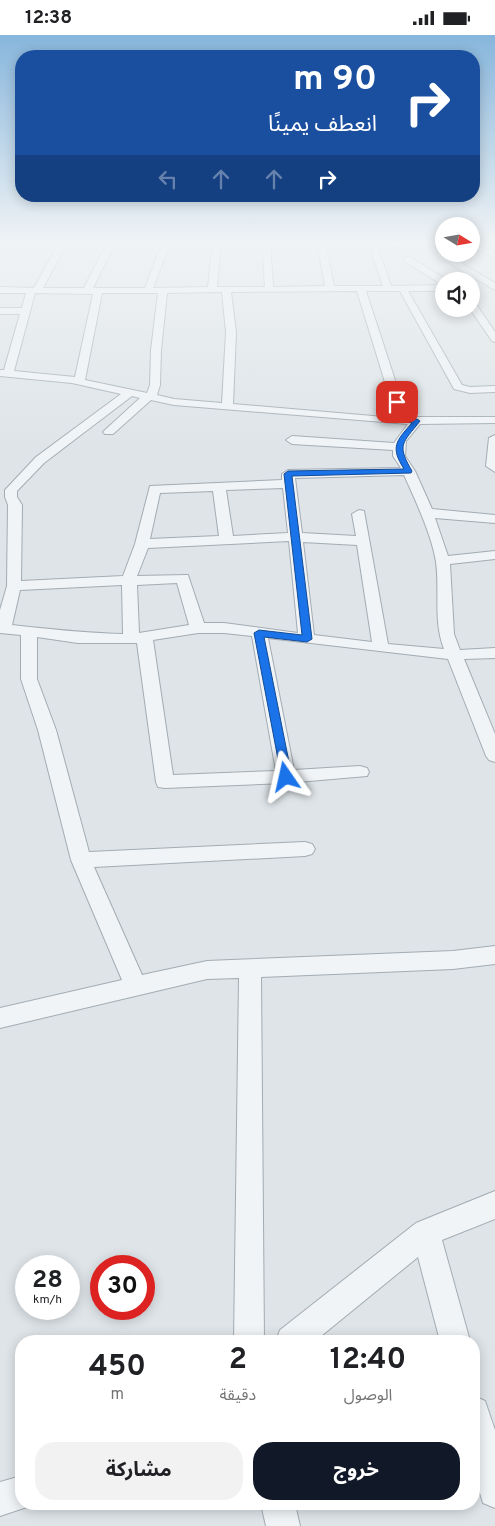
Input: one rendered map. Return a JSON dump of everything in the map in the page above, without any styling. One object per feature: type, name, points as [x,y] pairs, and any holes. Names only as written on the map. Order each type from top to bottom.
[{"type":"street","points":[[0,311],[25,311],[4,373],[79,382],[149,397],[227,406],[410,421],[495,420]]},
{"type":"street","points":[[79,382],[94,311]]},
{"type":"street","points":[[109,432],[149,397],[155,385],[156,352],[161,311]]},
{"type":"street","points":[[227,406],[231,332],[228,311]]},
{"type":"street","points":[[369,311],[410,421],[400,441],[399,456],[409,471],[427,513],[442,561],[446,634],[495,757]]},
{"type":"street","points":[[415,311],[458,387],[470,390],[495,389]]},
{"type":"street","points":[[480,316],[495,339]]},
{"type":"street","points":[[129,393],[40,459],[11,490],[11,497],[15,505],[14,586],[2,628],[29,630],[78,638],[138,637],[198,628],[224,628],[453,655],[495,653]]},
{"type":"street","points":[[495,438],[492,466],[495,468]]},
{"type":"street","points":[[292,440],[400,447]]},
{"type":"street","points":[[307,639],[288,474],[409,471]]},
{"type":"street","points":[[289,484],[154,489],[142,544],[129,579],[165,782],[286,777],[360,771]]},
{"type":"street","points":[[219,487],[227,541]]},
{"type":"street","points":[[427,513],[495,519]]},
{"type":"street","points":[[359,514],[381,648]]},
{"type":"street","points":[[0,519],[15,519]]},
{"type":"street","points":[[142,544],[296,537],[363,541]]},
{"type":"street","points":[[442,561],[495,555]]},
{"type":"street","points":[[0,567],[15,566]]},
{"type":"street","points":[[14,586],[129,579],[184,578],[198,628]]},
{"type":"street","points":[[29,630],[29,679],[47,730],[81,860],[136,987]]},
{"type":"street","points":[[259,633],[286,777]]},
{"type":"street","points":[[81,860],[305,849]]},
{"type":"street","points":[[0,1018],[207,970],[453,959],[495,955]]},
{"type":"street","points":[[249,1335],[250,969]]},
{"type":"street","points":[[298,1335],[426,1233],[495,1205]]},
{"type":"street","points":[[426,1233],[453,1335]]},
{"type":"street","points":[[480,1434],[495,1491]]},
{"type":"street","points":[[0,1499],[15,1495]]},
{"type":"street","points":[[279,1510],[283,1526]]},
{"type":"route","points":[[286,777],[259,633],[307,639],[288,474],[409,471],[399,456],[400,441],[417,421],[403,421],[397,402]]}]
